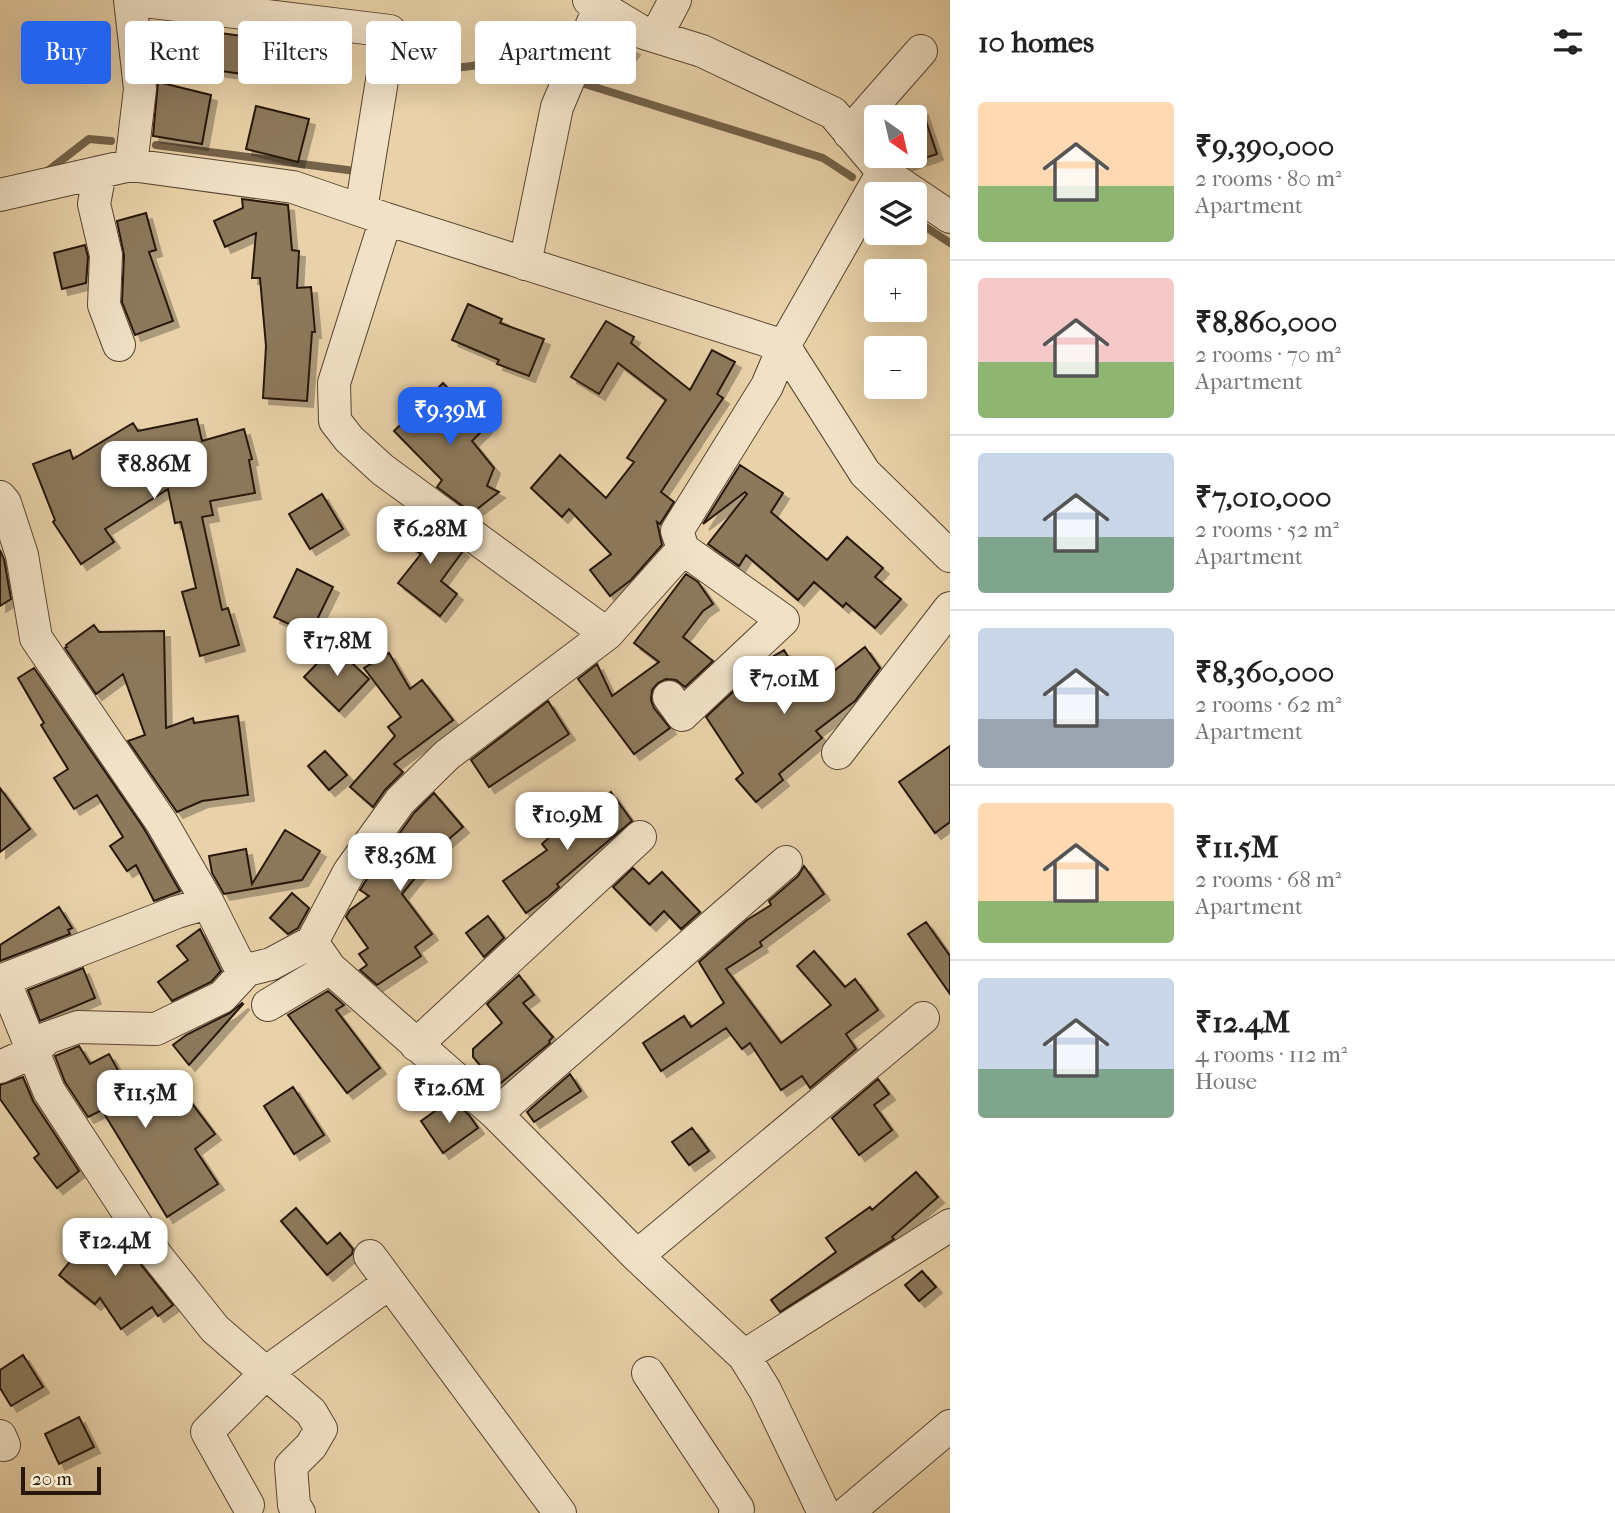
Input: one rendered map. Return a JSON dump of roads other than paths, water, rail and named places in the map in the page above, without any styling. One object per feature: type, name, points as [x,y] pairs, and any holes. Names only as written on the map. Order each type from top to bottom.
[{"type":"street","points":[[131,165],[140,89],[133,0],[390,31],[374,215],[334,383],[335,421],[349,439],[383,470],[607,634]]},
{"type":"street","points":[[656,36],[675,0]]},
{"type":"street","points":[[525,264],[557,107],[595,3],[644,33],[702,51],[832,113],[883,172],[950,217]]},
{"type":"street","points":[[849,133],[921,51]]},
{"type":"street","points":[[0,195],[131,165],[293,187],[783,346],[865,473],[950,556]]},
{"type":"street","points":[[100,172],[94,204],[106,255],[104,305],[119,345]]},
{"type":"street","points":[[669,697],[682,715],[783,620],[683,549],[677,531],[767,386],[783,346],[883,172]]},
{"type":"street","points":[[0,497],[5,503],[22,555],[36,638],[162,822],[238,963],[247,970]]},
{"type":"street","points":[[0,1067],[33,1052],[47,1038],[78,1027],[156,1029],[222,997],[247,970],[271,964],[312,942],[349,873],[400,801],[447,755],[607,634],[683,549]]},
{"type":"street","points":[[838,753],[950,608]]},
{"type":"street","points":[[416,1045],[640,837]]},
{"type":"street","points":[[496,1114],[786,862]]},
{"type":"street","points":[[208,903],[177,912],[2,980],[49,1091],[156,1255],[215,1329],[311,1412],[321,1429],[311,1446],[291,1466],[294,1505],[299,1513]]},
{"type":"street","points":[[312,942],[330,968],[496,1114],[637,1256],[744,1356],[765,1390],[824,1513]]},
{"type":"street","points":[[268,1005],[330,968]]},
{"type":"street","points":[[637,1256],[923,1018]]},
{"type":"street","points":[[744,1356],[948,1231]]},
{"type":"street","points":[[370,1256],[552,1510]]},
{"type":"street","points":[[248,1505],[207,1432],[267,1372],[389,1283]]},
{"type":"street","points":[[648,1373],[738,1509],[736,1513]]},
{"type":"street","points":[[847,1513],[950,1426]]},
{"type":"waterway","points":[[461,67],[475,66]]},
{"type":"waterway","points":[[585,84],[823,158],[852,177]]},
{"type":"waterway","points":[[45,173],[89,139],[111,141]]},
{"type":"waterway","points":[[156,145],[355,171],[356,166]]},
{"type":"waterway","points":[[927,228],[950,243]]}]
